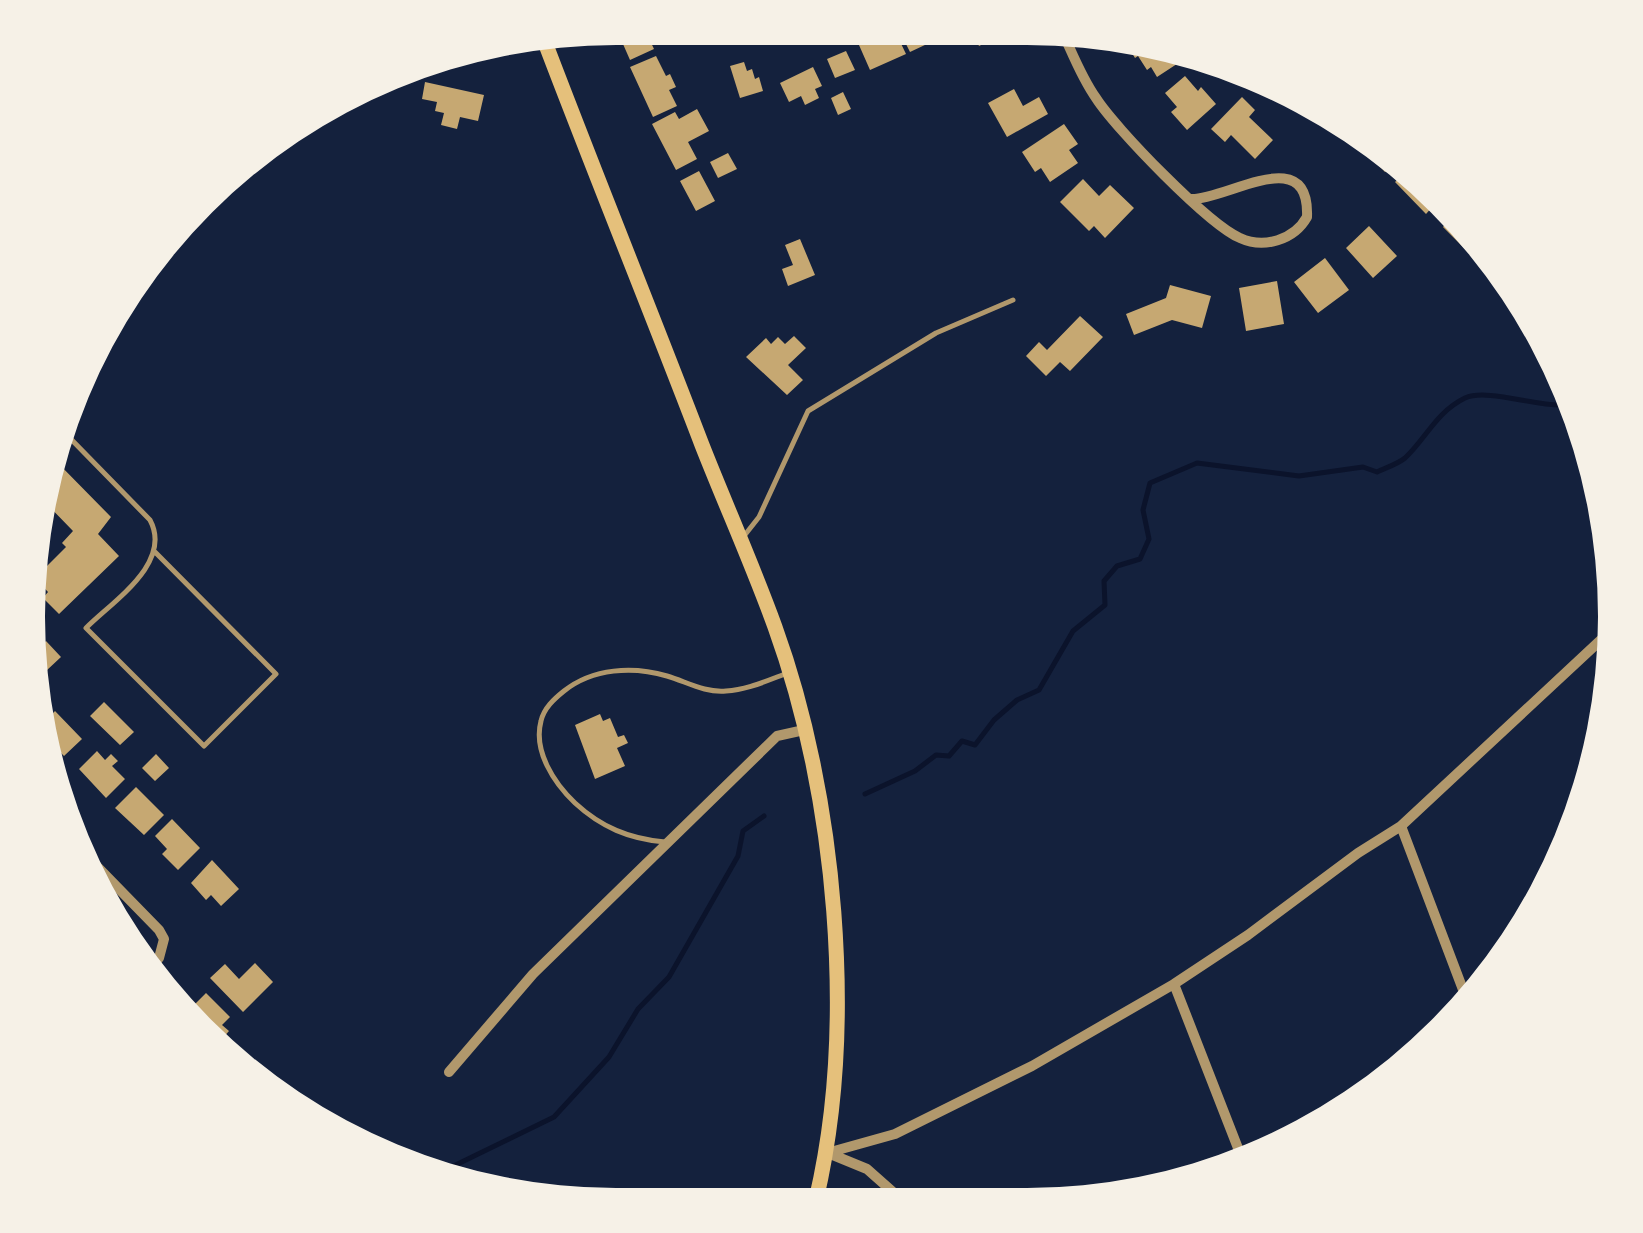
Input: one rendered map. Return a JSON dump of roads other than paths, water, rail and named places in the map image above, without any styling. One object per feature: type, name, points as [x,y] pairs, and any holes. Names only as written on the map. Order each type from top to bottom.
[{"type":"main road","points":[[548,49],[776,628],[804,730],[817,790],[834,920],[834,1085],[819,1188]]},
{"type":"street","points":[[1071,47],[1097,100],[1118,127],[1219,226],[1242,240],[1258,243],[1290,237],[1306,217],[1303,191],[1293,182],[1276,176],[1207,199],[1192,199]]},
{"type":"street","points":[[827,1153],[895,1134],[1032,1066],[1174,984],[1401,826],[1597,643]]},
{"type":"street","points":[[449,1072],[532,974],[778,736],[804,730]]},
{"type":"street","points":[[1401,826],[1462,986]]},
{"type":"street","points":[[109,879],[160,930],[164,939],[159,958]]},
{"type":"street","points":[[1174,984],[1238,1147]]},
{"type":"street","points":[[827,1153],[866,1169],[888,1188]]},
{"type":"lane","points":[[740,542],[759,516],[808,411],[936,334],[1012,300]]},
{"type":"lane","points":[[73,441],[150,520],[156,536],[155,552],[146,568],[86,628],[204,746],[276,674],[155,552]]},
{"type":"lane","points":[[668,843],[622,834],[571,799],[555,779],[540,747],[540,722],[548,706],[574,683],[611,671],[646,671],[702,689],[726,692],[788,673]]},
{"type":"waterway","points":[[865,794],[915,771],[936,755],[949,756],[962,741],[975,745],[994,720],[1017,700],[1039,690],[1073,631],[1105,605],[1104,581],[1117,566],[1140,559],[1149,539],[1143,510],[1150,483],[1197,463],[1299,476],[1363,467],[1377,472],[1405,458],[1439,418],[1465,398],[1486,395],[1557,404]]},
{"type":"waterway","points":[[456,1165],[554,1117],[609,1057],[638,1009],[669,977],[738,856],[743,831],[764,816]]}]
